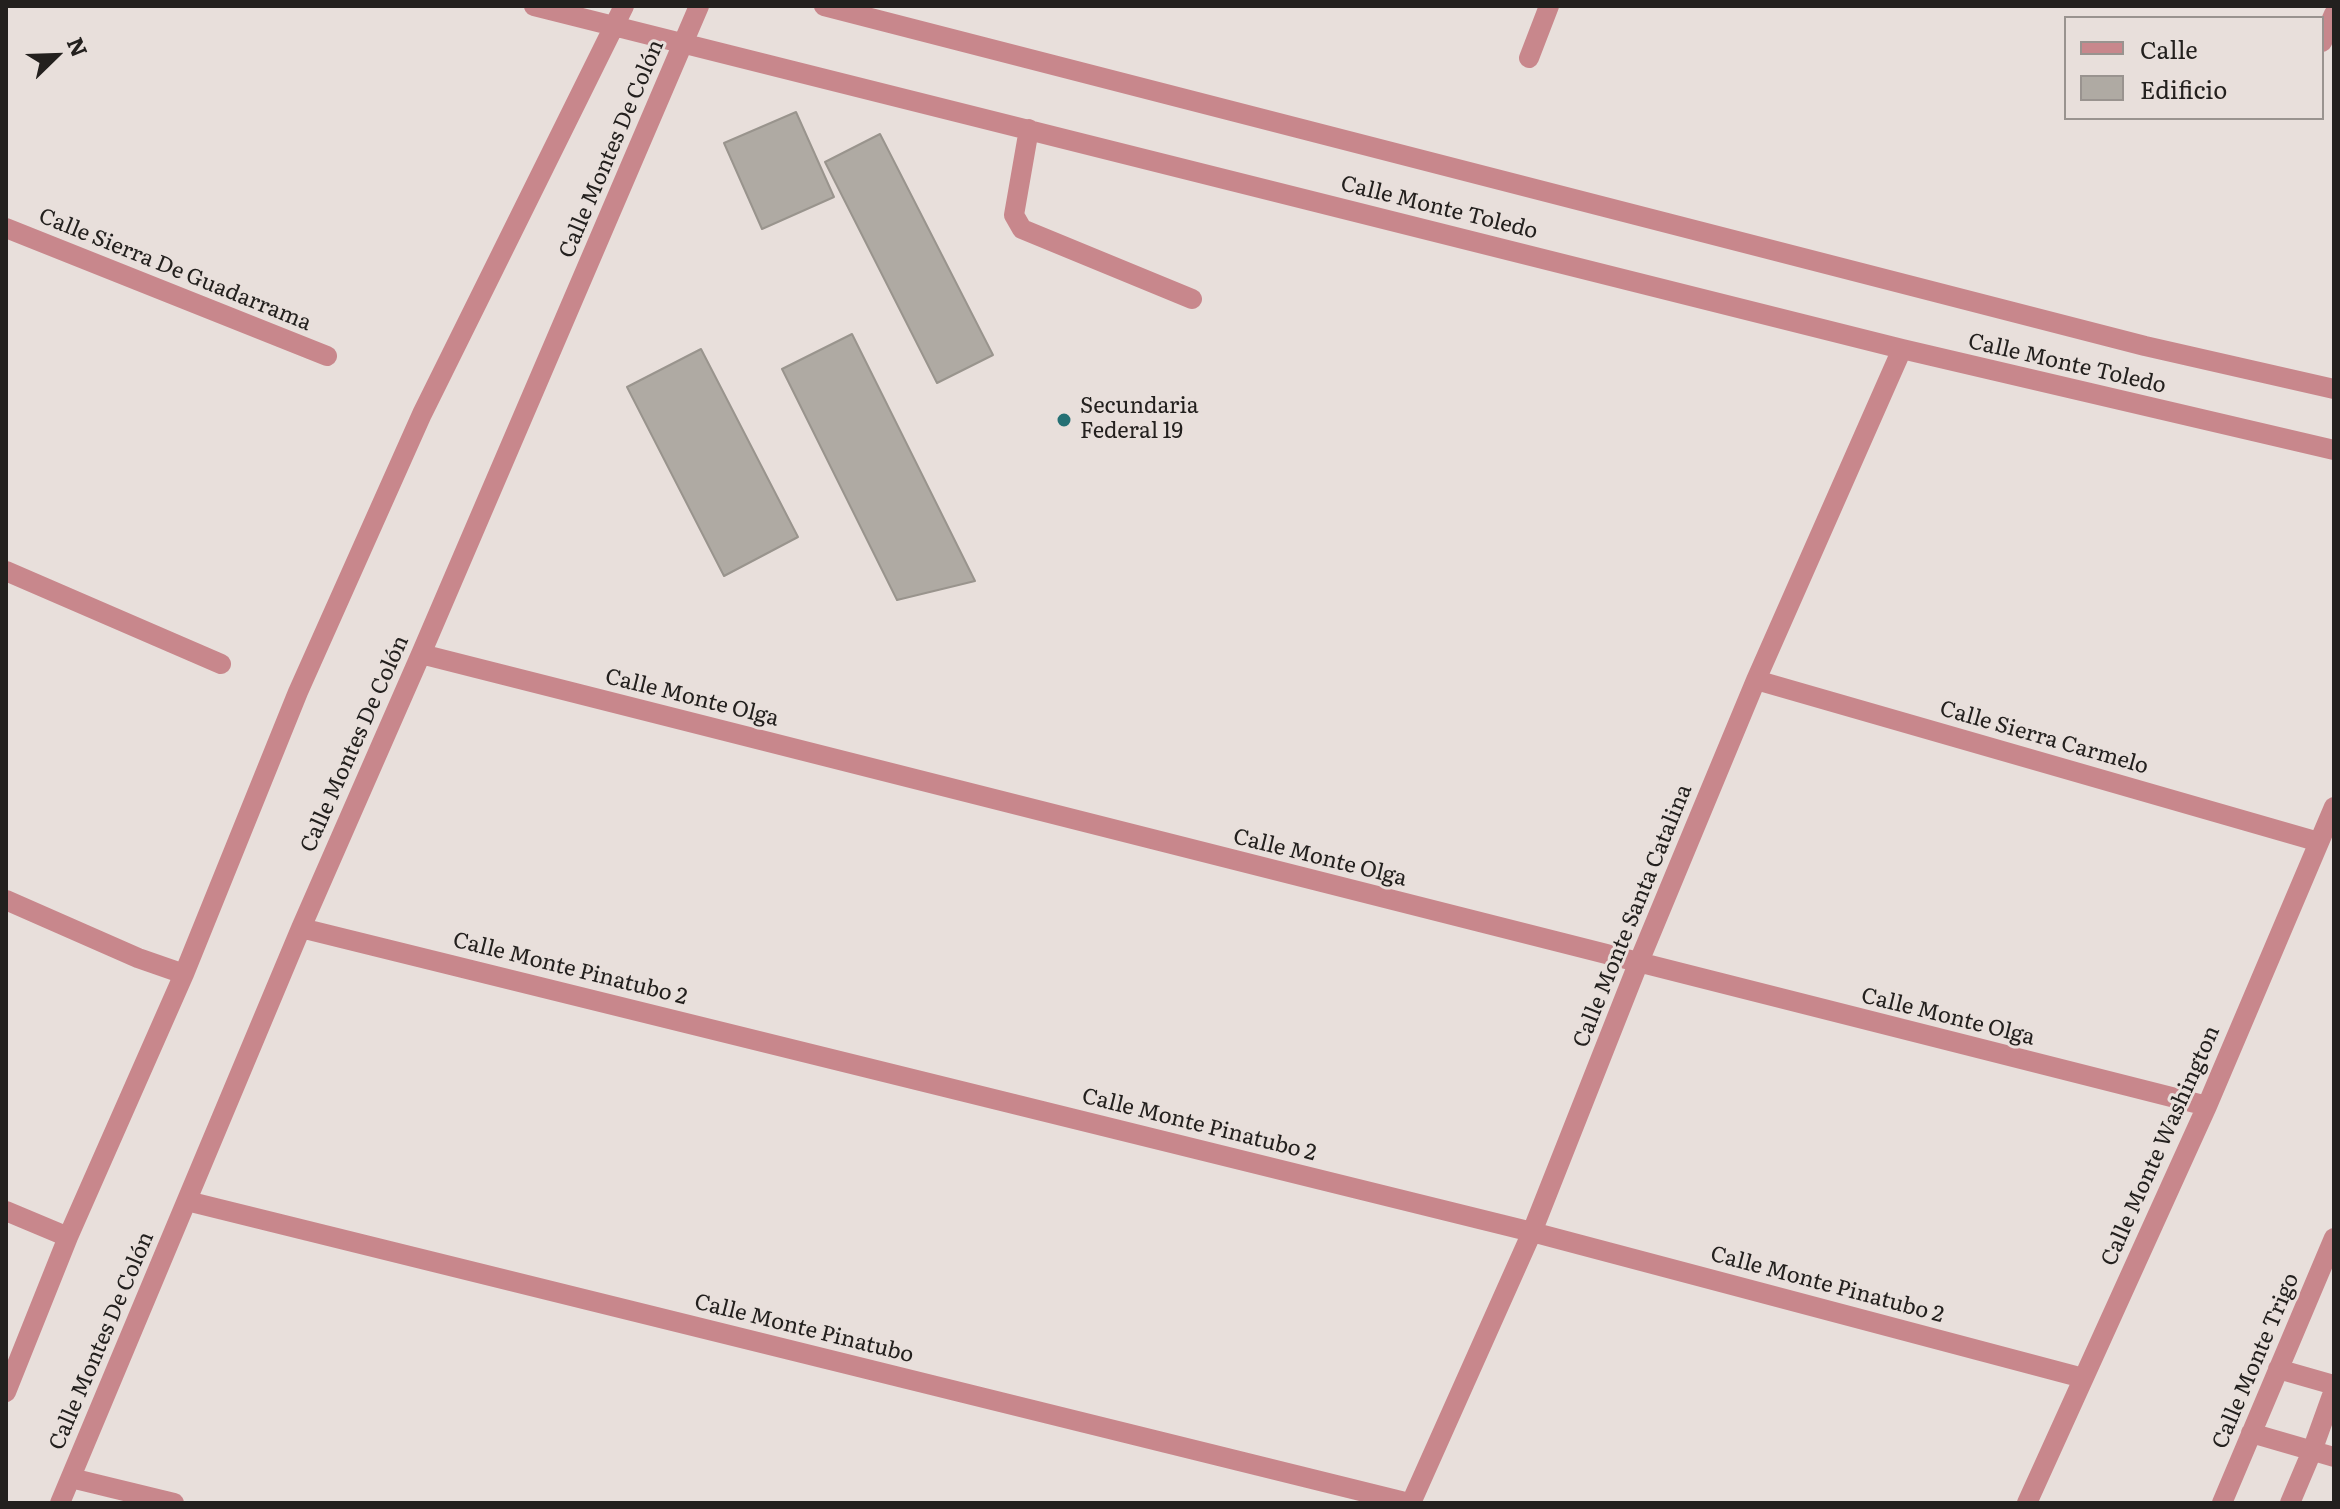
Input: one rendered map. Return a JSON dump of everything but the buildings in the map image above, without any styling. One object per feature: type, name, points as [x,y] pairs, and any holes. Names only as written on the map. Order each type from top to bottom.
[{"type":"street","name":"Calle Monte Toledo","points":[[534,6],[1902,349],[2334,450]]},
{"type":"street","name":"Calle Montes De Colón","points":[[6,1392],[68,1237],[184,974],[298,692],[422,414],[624,6]]},
{"type":"street","name":"Calle Montes De Colón","points":[[60,1503],[301,928],[699,6]]},
{"type":"street","name":"Calle Monte Toledo","points":[[824,6],[2145,346],[2334,389]]},
{"type":"street","points":[[1529,58],[1549,6]]},
{"type":"street","points":[[2324,37],[2334,14]]},
{"type":"street","points":[[1029,129],[1014,215],[1022,229],[1192,299]]},
{"type":"street","name":"Calle Sierra De Guadarrama","points":[[6,228],[327,356]]},
{"type":"street","name":"Calle Monte Santa Catalina","points":[[1410,1503],[1532,1232],[1638,964],[1756,680],[1902,349]]},
{"type":"street","points":[[6,571],[221,664]]},
{"type":"street","name":"Calle Monte Olga","points":[[421,654],[2207,1106]]},
{"type":"street","name":"Calle Sierra Carmelo","points":[[1756,680],[2319,842]]},
{"type":"street","name":"Calle Monte Washington","points":[[2027,1503],[2207,1106],[2334,807]]},
{"type":"street","points":[[6,900],[138,958],[184,974]]},
{"type":"street","name":"Calle Monte Pinatubo 2","points":[[301,928],[1532,1232],[2083,1378]]},
{"type":"street","name":"Calle Monte Pinatubo","points":[[187,1201],[1410,1503]]},
{"type":"street","points":[[6,1211],[68,1237]]},
{"type":"street","name":"Calle Monte Trigo","points":[[2222,1503],[2334,1238]]},
{"type":"street","points":[[2278,1369],[2334,1387],[2290,1503]]},
{"type":"street","points":[[2251,1433],[2334,1457]]},
{"type":"street","points":[[71,1478],[174,1503]]},
{"type":"place","name":"Secundaria Federal 19","points":[[1064,420]]}]
